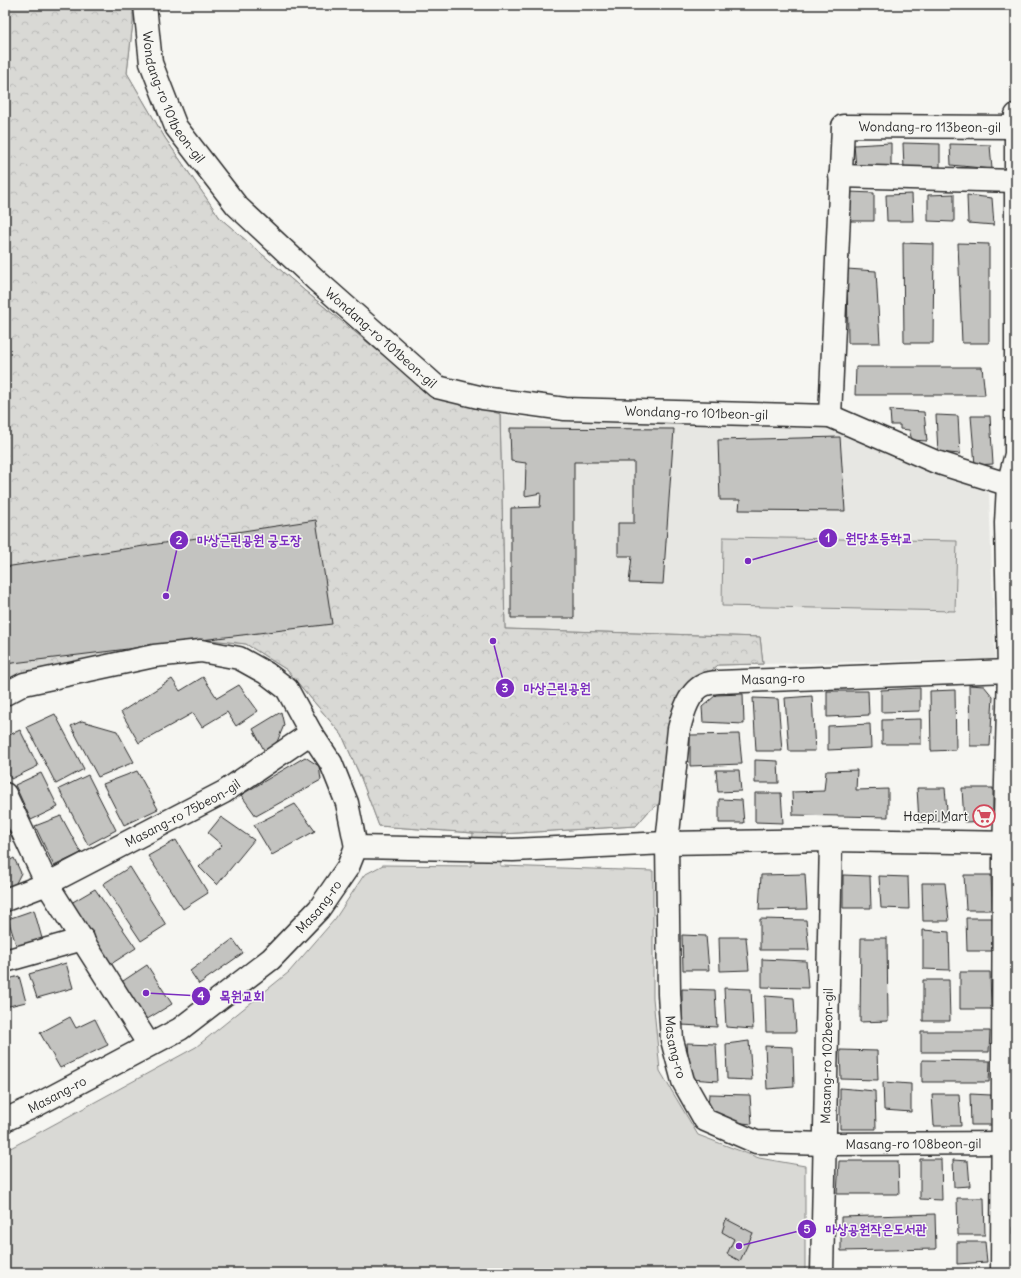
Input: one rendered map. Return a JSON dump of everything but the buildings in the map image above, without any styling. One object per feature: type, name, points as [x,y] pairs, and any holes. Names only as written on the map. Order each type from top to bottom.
[{"type":"street","name":"Wondang-ro 101beon-gil","points":[[145,5],[151,64],[176,127],[238,206],[316,280],[437,387],[483,398],[565,410],[830,416],[936,462],[1012,486]]},
{"type":"street","points":[[1002,1273],[1009,1144],[1010,843],[1006,523],[1016,454],[1016,115]]},
{"type":"street","name":"Wondang-ro 113beon-gil","points":[[840,176],[843,126],[1016,127]]},
{"type":"street","points":[[830,416],[840,176],[1016,181]]},
{"type":"street","points":[[5,694],[24,684],[154,656],[201,651],[239,658],[266,673],[287,689],[311,733],[331,763],[347,803],[356,847],[513,850],[667,843],[831,840],[1010,843]]},
{"type":"street","name":"Masang-ro","points":[[825,1144],[756,1142],[705,1120],[683,1080],[672,1040],[669,994],[667,843],[683,713],[696,691],[706,684],[719,682],[1009,671]]},
{"type":"street","name":"Masang-ro 75beon-gil","points":[[5,900],[47,884],[224,792],[311,733]]},
{"type":"street","points":[[5,794],[47,884],[149,1045]]},
{"type":"street","name":"Masang-ro 102beon-gil","points":[[822,1273],[831,840]]},
{"type":"street","name":"Masang-ro","points":[[5,1120],[35,1106],[180,1029],[271,958],[319,909],[348,867],[356,847]]},
{"type":"street","points":[[5,960],[83,939]]},
{"type":"street","name":"Masang-ro 108beon-gil","points":[[825,1144],[1009,1144]]},
{"type":"shaded area","points":[[500,414],[550,422],[662,423],[834,429],[989,493],[995,659],[763,664],[760,637],[505,629]]},
{"type":"green space","points":[[5,5],[133,5],[133,22],[127,73],[165,138],[220,218],[305,291],[428,392],[500,414],[505,629],[760,637],[763,664],[718,665],[699,681],[664,800],[648,812],[636,826],[502,834],[500,866],[653,871],[653,998],[660,1071],[698,1135],[759,1158],[805,1166],[805,1273],[5,1273],[5,1151],[196,1047],[289,972],[335,919],[364,875],[383,865],[471,866],[473,833],[379,826],[361,778],[342,735],[287,670],[246,644],[203,639]]},
{"type":"green space","points":[[5,5],[133,5],[133,22],[127,73],[165,138],[220,218],[305,291],[428,392],[500,414],[505,629],[760,637],[763,664],[718,665],[699,681],[664,800],[648,812],[636,826],[501,834],[379,826],[361,778],[342,735],[287,670],[246,644],[203,639],[5,683]]},
{"type":"green space","points":[[723,537],[957,541],[955,611],[722,606]]},
{"type":"place","name":"원당초등학교","points":[[748,561]]},
{"type":"place","name":"마상근린공원 궁도장","points":[[166,596]]},
{"type":"place","name":"마상근린공원","points":[[493,641]]},
{"type":"place","name":"Haepi Mart","points":[[984,816]]},
{"type":"place","name":"목원교회","points":[[146,993]]},
{"type":"place","name":"마상공원작은도서관","points":[[739,1246]]}]
